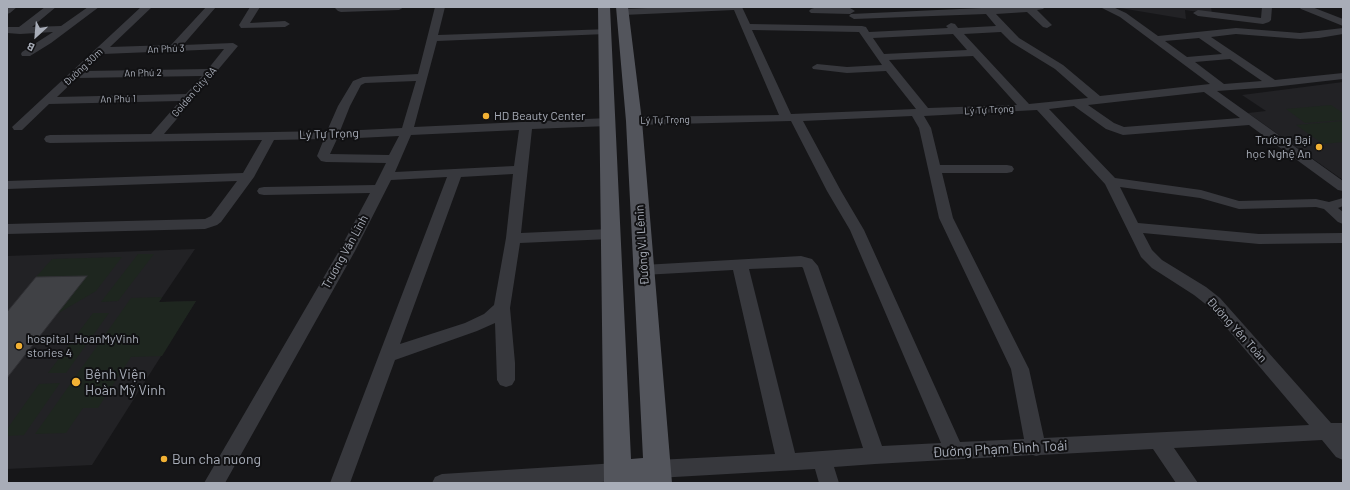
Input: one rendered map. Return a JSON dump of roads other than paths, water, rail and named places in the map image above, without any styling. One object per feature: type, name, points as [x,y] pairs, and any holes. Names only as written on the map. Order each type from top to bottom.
[{"type":"main road","points":[[617,9],[606,31],[617,478],[658,476]]},
{"type":"main road","name":"Đường V.I Lênin","points":[[617,9],[634,121],[658,476]]},
{"type":"main road","points":[[608,122],[634,121]]},
{"type":"street","points":[[7,11],[12,7]]},
{"type":"street","points":[[7,40],[51,7]]},
{"type":"street","points":[[26,54],[94,7]]},
{"type":"street","name":"Đường 30m","points":[[18,126],[147,7]]},
{"type":"street","points":[[173,48],[211,7]]},
{"type":"street","points":[[255,7],[244,25],[245,26],[285,24]]},
{"type":"street","points":[[339,7],[341,9],[399,7]]},
{"type":"street","name":"Trương Văn Lĩnh","points":[[214,483],[347,251],[407,131],[423,76],[440,7]]},
{"type":"street","points":[[617,9],[737,7],[791,118],[857,230],[954,451]]},
{"type":"street","points":[[814,11],[1030,10],[1040,7]]},
{"type":"street","points":[[1105,7],[1120,13],[1221,87]]},
{"type":"street","points":[[1214,7],[1214,10],[1219,16]]},
{"type":"street","points":[[1198,13],[1262,21],[1266,20],[1267,7]]},
{"type":"street","points":[[1304,7],[1343,23]]},
{"type":"street","points":[[987,9],[1003,29],[1019,42],[1059,67],[1099,101]]},
{"type":"street","name":"Đường Yên Toàn","points":[[936,10],[976,53],[1111,182],[1146,253],[1157,264],[1205,294],[1214,302],[1334,431],[1343,451]]},
{"type":"street","points":[[1030,10],[1048,24]]},
{"type":"street","points":[[851,11],[920,113],[925,128],[946,218],[1020,369],[1036,448]]},
{"type":"street","points":[[747,27],[864,32],[1003,29]]},
{"type":"street","points":[[7,30],[63,29]]},
{"type":"street","points":[[433,38],[606,31]]},
{"type":"street","points":[[1157,39],[1236,31],[1277,35],[1312,36],[1343,31]]},
{"type":"street","points":[[1202,35],[1273,84]]},
{"type":"street","name":"An Phú 3","points":[[99,51],[233,46]]},
{"type":"street","name":"Golden City 6A","points":[[154,138],[191,97],[233,46]]},
{"type":"street","points":[[882,58],[976,53]]},
{"type":"street","points":[[1186,60],[1232,56]]},
{"type":"street","points":[[817,67],[846,70],[889,68]]},
{"type":"street","name":"An Phú 2","points":[[74,75],[212,72]]},
{"type":"street","points":[[393,159],[324,157],[344,106],[359,81],[423,76]]},
{"type":"street","name":"Lý Tự Trọng","points":[[634,121],[791,118],[1033,107],[1099,101],[1206,88],[1273,84],[1343,76]]},
{"type":"street","points":[[1206,88],[1343,187]]},
{"type":"street","name":"An Phú 1","points":[[46,101],[191,97]]},
{"type":"street","points":[[1076,102],[1110,126],[1123,130],[1251,121]]},
{"type":"street","name":"Lý Tự Trọng","points":[[50,139],[332,135],[608,122]]},
{"type":"street","points":[[506,380],[502,308],[513,238],[526,126]]},
{"type":"street","points":[[7,229],[209,223],[216,219],[247,177],[270,136]]},
{"type":"street","points":[[934,169],[1007,169]]},
{"type":"street","points":[[264,191],[382,182],[429,174],[520,170]]},
{"type":"street","points":[[340,483],[455,174]]},
{"type":"street","points":[[7,185],[247,177]]},
{"type":"street","points":[[1111,182],[1201,194],[1239,205],[1316,203],[1336,204]]},
{"type":"street","points":[[1336,204],[1330,208],[1343,219]]},
{"type":"street","points":[[1133,227],[1259,239],[1343,238]]},
{"type":"street","points":[[513,238],[610,234]]},
{"type":"street","points":[[643,270],[801,261],[809,264],[875,455]]},
{"type":"street","points":[[740,265],[787,462]]},
{"type":"street","points":[[386,356],[472,327],[490,318],[502,308]]},
{"type":"street","name":"Đường Phạm Đình Toái","points":[[658,476],[787,462],[875,455],[1036,448],[1334,431]]},
{"type":"street","points":[[1158,441],[1188,483]]},
{"type":"street","points":[[822,460],[829,483]]},
{"type":"street","points":[[442,483],[617,478]]},
{"type":"place","name":"HD Beauty Center","points":[[486,116]]},
{"type":"place","name":"Trường Đại học Nghệ An","points":[[1319,147]]},
{"type":"place","name":"hospital_HoanMyVinh stories 4","points":[[19,346]]},
{"type":"place","name":"Bệnh Viện Hoàn Mỹ Vinh","points":[[76,382]]},
{"type":"place","name":"Bun cha nuong","points":[[164,459]]}]
